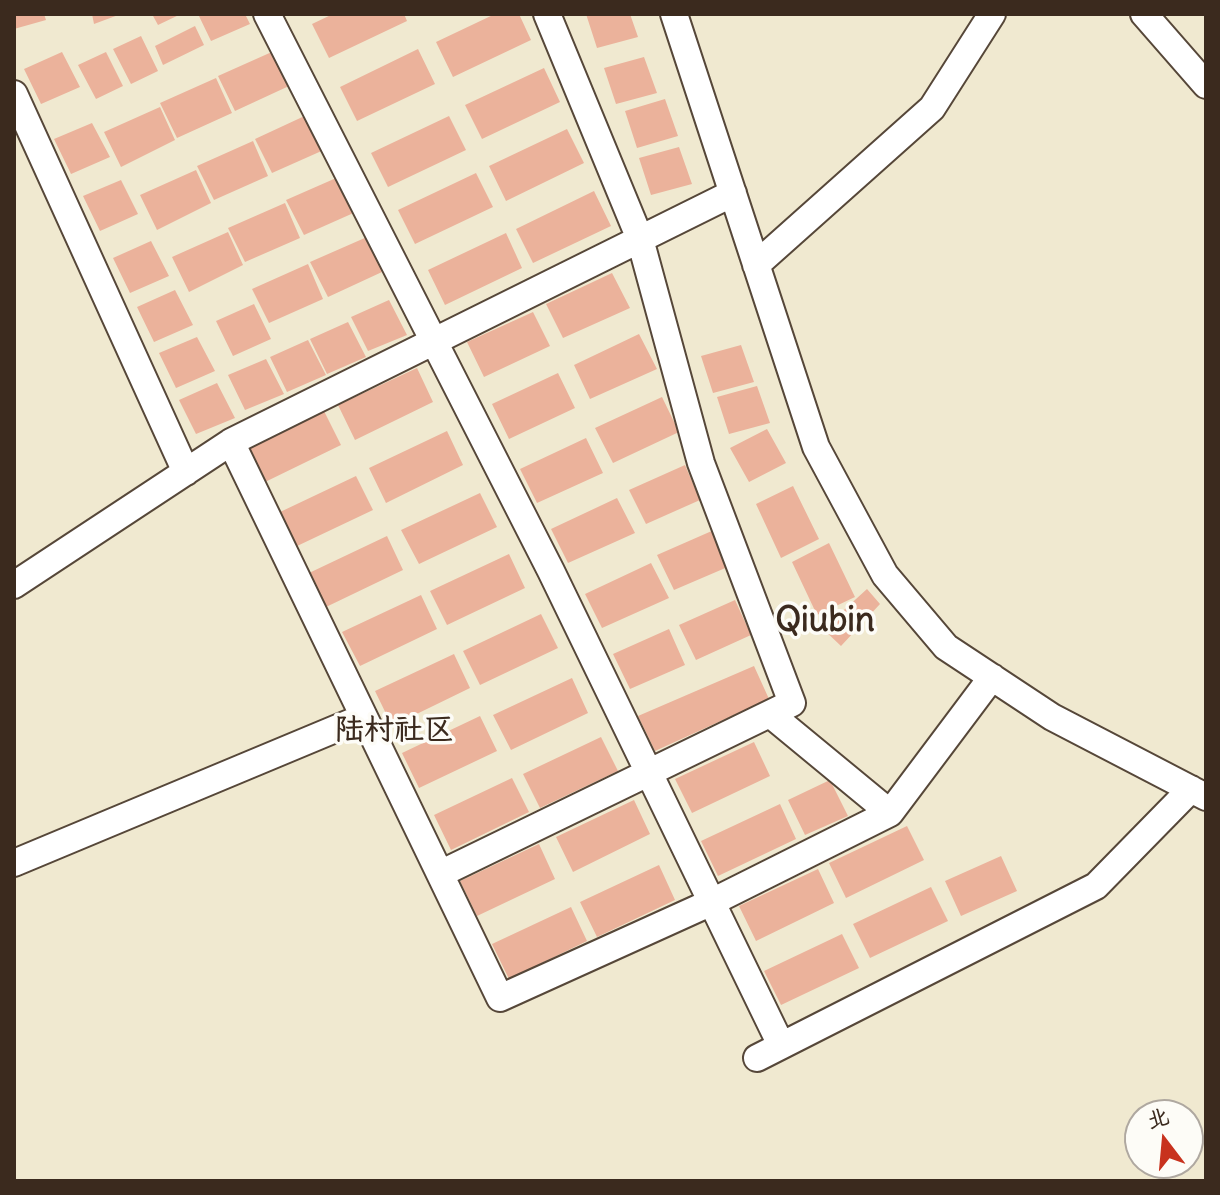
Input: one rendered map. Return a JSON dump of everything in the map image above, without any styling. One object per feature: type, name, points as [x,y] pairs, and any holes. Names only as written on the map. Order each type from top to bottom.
[{"type":"street","points":[[267,14],[434,341],[781,1045]]},
{"type":"street","points":[[440,874],[792,703],[701,463],[640,239],[547,14]]},
{"type":"street","points":[[674,14],[816,447],[885,575],[946,647],[1052,717],[1198,793],[1096,886],[757,1058]]},
{"type":"street","points":[[756,265],[932,108],[992,14]]},
{"type":"street","points":[[1144,14],[1206,85]]},
{"type":"street","points":[[14,94],[186,472]]},
{"type":"street","points":[[14,585],[231,442],[733,193]]},
{"type":"street","points":[[231,442],[500,998],[712,902],[890,813],[992,677]]},
{"type":"street","points":[[770,714],[890,813]]},
{"type":"street","points":[[14,863],[364,717]]},
{"type":"building","points":[[14,14],[44,14],[46,20],[14,29]]},
{"type":"building","points":[[92,14],[121,14],[94,24]]},
{"type":"building","points":[[152,14],[181,14],[158,25]]},
{"type":"building","points":[[198,14],[245,14],[250,24],[211,41]]},
{"type":"building","points":[[333,14],[404,14],[407,21],[329,58],[312,24]]},
{"type":"building","points":[[495,14],[519,14],[531,40],[453,77],[436,42]]},
{"type":"building","points":[[586,14],[630,14],[638,37],[597,48]]},
{"type":"building","points":[[195,26],[204,45],[163,65],[155,46]]},
{"type":"building","points":[[141,36],[158,71],[131,84],[113,49]]},
{"type":"building","points":[[418,49],[435,84],[357,121],[340,87]]},
{"type":"building","points":[[274,51],[289,86],[235,111],[218,76]]},
{"type":"building","points":[[62,52],[80,87],[41,104],[24,69]]},
{"type":"building","points":[[106,52],[123,86],[96,99],[78,65]]},
{"type":"building","points":[[644,57],[657,93],[616,104],[604,68]]},
{"type":"building","points":[[544,68],[560,102],[482,139],[465,105]]},
{"type":"building","points":[[216,78],[232,113],[177,138],[160,103]]},
{"type":"building","points":[[665,99],[678,136],[637,148],[625,111]]},
{"type":"building","points":[[160,107],[175,140],[121,167],[104,132]]},
{"type":"building","points":[[311,113],[326,149],[272,173],[255,139]]},
{"type":"building","points":[[449,116],[466,150],[388,187],[371,153]]},
{"type":"building","points":[[92,123],[110,157],[71,174],[54,139]]},
{"type":"building","points":[[567,129],[584,163],[506,201],[489,166]]},
{"type":"building","points":[[253,141],[268,176],[214,200],[197,166]]},
{"type":"building","points":[[679,147],[692,184],[651,195],[639,158]]},
{"type":"building","points":[[196,170],[211,203],[157,230],[140,195]]},
{"type":"building","points":[[476,173],[493,207],[415,244],[398,210]]},
{"type":"building","points":[[343,175],[358,211],[304,235],[286,200]]},
{"type":"building","points":[[121,180],[138,214],[100,231],[83,196]]},
{"type":"building","points":[[594,191],[611,226],[533,263],[516,229]]},
{"type":"building","points":[[285,203],[300,238],[245,262],[228,228]]},
{"type":"building","points":[[228,232],[243,265],[189,292],[172,257]]},
{"type":"building","points":[[506,233],[522,268],[445,305],[428,270]]},
{"type":"building","points":[[367,237],[382,272],[328,297],[310,262]]},
{"type":"building","points":[[151,241],[169,276],[130,293],[113,258]]},
{"type":"building","points":[[308,264],[323,299],[269,323],[252,289]]},
{"type":"building","points":[[612,273],[630,308],[563,338],[546,304]]},
{"type":"building","points":[[175,290],[193,325],[154,342],[137,307]]},
{"type":"building","points":[[389,300],[407,335],[368,351],[351,317]]},
{"type":"building","points":[[254,304],[271,339],[233,356],[216,321]]},
{"type":"building","points":[[533,312],[550,346],[484,377],[467,342]]},
{"type":"building","points":[[348,322],[366,357],[327,374],[310,339]]},
{"type":"building","points":[[639,334],[657,369],[590,399],[574,365]]},
{"type":"building","points":[[197,337],[215,371],[176,388],[159,353]]},
{"type":"building","points":[[308,340],[326,375],[287,392],[270,357]]},
{"type":"building","points":[[741,345],[754,382],[713,393],[701,356]]},
{"type":"building","points":[[266,359],[284,394],[245,410],[228,375]]},
{"type":"building","points":[[417,368],[433,402],[355,440],[338,405]]},
{"type":"building","points":[[558,373],[575,408],[509,439],[492,404]]},
{"type":"building","points":[[217,383],[235,418],[196,434],[179,400]]},
{"type":"building","points":[[757,386],[770,423],[729,434],[717,397]]},
{"type":"building","points":[[662,397],[679,432],[613,463],[595,428]]},
{"type":"building","points":[[324,411],[341,445],[263,483],[246,448]]},
{"type":"building","points":[[767,429],[786,463],[749,482],[730,448]]},
{"type":"building","points":[[447,431],[463,465],[386,503],[369,468]]},
{"type":"building","points":[[586,438],[603,473],[537,503],[520,469]]},
{"type":"building","points":[[685,465],[700,500],[646,524],[629,490]]},
{"type":"building","points":[[356,476],[373,510],[295,547],[278,513]]},
{"type":"building","points":[[793,486],[819,539],[781,558],[756,504]]},
{"type":"building","points":[[480,493],[497,527],[419,564],[401,530]]},
{"type":"building","points":[[617,498],[635,533],[568,563],[551,529]]},
{"type":"building","points":[[714,530],[730,566],[674,590],[657,555]]},
{"type":"building","points":[[387,536],[403,570],[326,607],[309,573]]},
{"type":"building","points":[[829,543],[855,597],[817,615],[792,562]]},
{"type":"building","points":[[509,554],[525,588],[447,625],[430,591]]},
{"type":"building","points":[[651,563],[669,598],[602,628],[585,594]]},
{"type":"building","points":[[867,589],[880,604],[841,646],[823,629]]},
{"type":"building","points":[[421,595],[437,629],[360,666],[342,632]]},
{"type":"building","points":[[735,600],[751,635],[696,660],[679,625]]},
{"type":"building","points":[[541,614],[558,648],[480,685],[463,651]]},
{"type":"building","points":[[669,629],[685,665],[630,689],[613,654]]},
{"type":"building","points":[[454,654],[470,688],[392,726],[375,691]]},
{"type":"building","points":[[754,666],[769,699],[655,751],[638,716]]},
{"type":"building","points":[[572,678],[588,713],[511,750],[493,715]]},
{"type":"building","points":[[480,716],[497,751],[419,788],[402,753]]},
{"type":"building","points":[[601,737],[618,771],[540,808],[523,774]]},
{"type":"building","points":[[754,742],[770,776],[692,813],[675,779]]},
{"type":"building","points":[[512,778],[529,812],[451,850],[434,815]]},
{"type":"building","points":[[830,780],[848,816],[805,835],[788,800]]},
{"type":"building","points":[[634,800],[650,834],[573,872],[556,837]]},
{"type":"building","points":[[780,804],[796,839],[718,876],[701,841]]},
{"type":"building","points":[[907,826],[924,860],[846,898],[829,863]]},
{"type":"building","points":[[539,844],[555,879],[477,916],[460,881]]},
{"type":"building","points":[[1001,856],[1017,891],[961,916],[945,881]]},
{"type":"building","points":[[659,865],[675,900],[597,937],[580,902]]},
{"type":"building","points":[[818,869],[834,903],[756,941],[739,906]]},
{"type":"building","points":[[931,887],[948,921],[870,958],[853,924]]},
{"type":"building","points":[[571,907],[587,941],[509,979],[492,944]]},
{"type":"building","points":[[842,934],[859,968],[781,1005],[764,971]]},
{"type":"district","name":"Qiubin","points":[[825,621]]},
{"type":"district","name":"陆村社区","points":[[394,730]]}]
